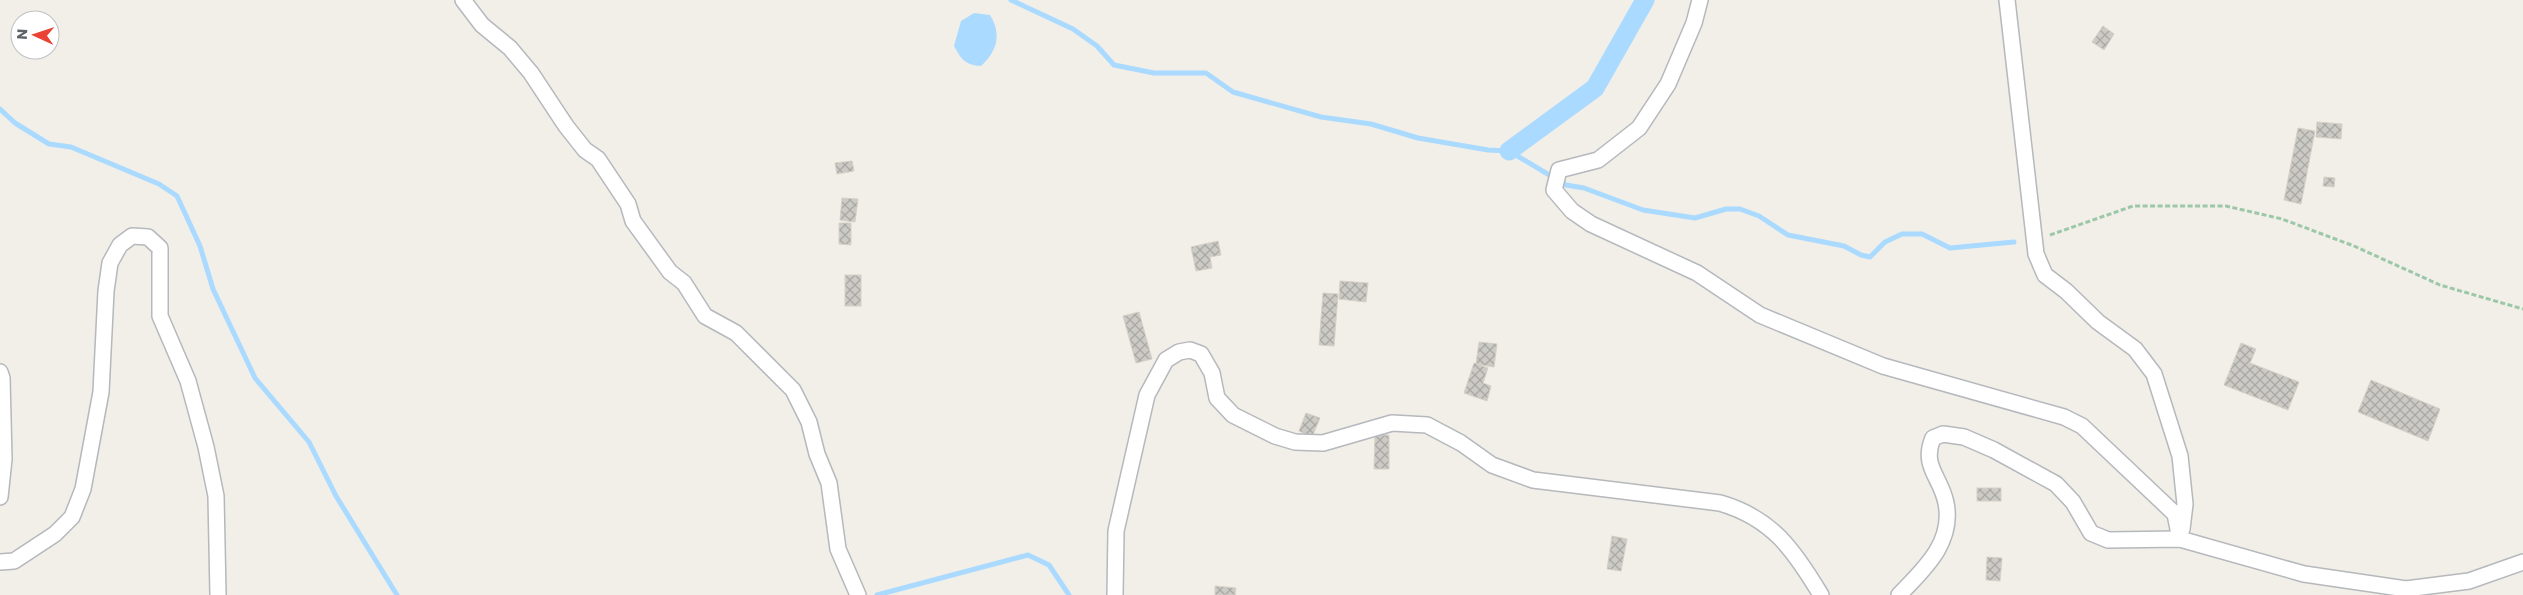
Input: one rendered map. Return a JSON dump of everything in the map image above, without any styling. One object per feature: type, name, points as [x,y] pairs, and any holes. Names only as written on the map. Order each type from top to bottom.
[{"type":"street","points":[[463,0],[482,25],[510,48],[531,73],[566,126],[585,150],[598,159],[628,204],[633,221],[670,272],[684,283],[705,316],[736,333],[793,390],[810,422],[817,454],[829,483],[838,549],[858,595]]},
{"type":"street","points":[[1700,0],[1694,23],[1668,84],[1639,128],[1598,160],[1559,170],[1554,190],[1572,210],[1590,224],[1634,246],[1697,272],[1760,315],[1883,366],[2064,417],[2082,426],[2175,514],[2180,539]]},
{"type":"street","points":[[2007,0],[2036,254],[2046,275],[2066,291],[2098,322],[2134,349],[2154,374],[2180,456],[2185,504],[2180,539]]},
{"type":"street","points":[[0,562],[14,561],[55,534],[72,517],[83,489],[101,392],[106,291],[110,263],[120,245],[132,236],[148,237],[160,248],[160,316],[188,382],[206,447],[216,496],[218,595]]},
{"type":"street","points":[[1115,595],[1116,532],[1147,395],[1166,360],[1179,352],[1190,350],[1201,354],[1212,373],[1217,398],[1234,415],[1274,436],[1295,442],[1323,443],[1367,428],[1392,423],[1427,425],[1461,443],[1492,465],[1533,480],[1720,503],[1742,509],[1763,522],[1785,542],[1803,565],[1821,595]]},
{"type":"street","points":[[0,372],[2,378],[4,459],[0,497]]},
{"type":"street","points":[[1899,595],[1934,559],[1942,542],[1946,526],[1946,504],[1929,464],[1928,449],[1933,438],[1943,434],[1964,437],[2056,484],[2073,502],[2091,533],[2108,540],[2180,539],[2304,574],[2406,590],[2469,581],[2523,562]]},
{"type":"path","points":[[2035,240],[2134,206],[2226,206],[2282,219],[2354,246],[2440,285],[2523,309]]},
{"type":"water","points":[[974,13],[990,15],[994,22],[997,36],[991,55],[981,66],[964,61],[954,46],[961,21]]},
{"type":"building","points":[[2103,26],[2114,34],[2104,50],[2092,42]]},
{"type":"building","points":[[2317,122],[2342,124],[2341,139],[2316,137]]},
{"type":"building","points":[[2298,128],[2315,131],[2301,204],[2284,200]]},
{"type":"building","points":[[852,161],[854,171],[837,174],[835,163]]},
{"type":"building","points":[[2324,177],[2335,178],[2334,187],[2323,186]]},
{"type":"building","points":[[842,198],[858,199],[855,222],[840,220]]},
{"type":"building","points":[[839,223],[851,223],[851,245],[839,244]]},
{"type":"building","points":[[1218,241],[1221,255],[1210,257],[1212,268],[1196,271],[1191,247]]},
{"type":"building","points":[[845,275],[861,275],[861,306],[845,306]]},
{"type":"building","points":[[1340,281],[1368,283],[1366,302],[1339,299]]},
{"type":"building","points":[[1323,293],[1338,294],[1334,346],[1319,345]]},
{"type":"building","points":[[1139,312],[1152,359],[1136,363],[1123,316]]},
{"type":"building","points":[[1479,342],[1497,344],[1494,367],[1476,364]]},
{"type":"building","points":[[2241,343],[2256,349],[2250,363],[2299,382],[2288,410],[2224,385]]},
{"type":"building","points":[[1474,363],[1488,368],[1483,383],[1491,386],[1487,401],[1464,393]]},
{"type":"building","points":[[2371,380],[2440,409],[2428,441],[2358,412]]},
{"type":"building","points":[[1306,413],[1320,418],[1312,437],[1299,431]]},
{"type":"building","points":[[1375,435],[1389,435],[1389,469],[1374,469]]},
{"type":"building","points":[[1977,488],[2001,488],[2001,501],[1977,501]]},
{"type":"building","points":[[1612,536],[1627,539],[1621,571],[1607,569]]},
{"type":"building","points":[[1987,557],[2002,558],[2000,581],[1986,580]]},
{"type":"building","points":[[1215,586],[1236,588],[1235,595],[1215,595]]},
{"type":"waterway","points":[[1011,0],[1073,29],[1097,46],[1114,65],[1154,73],[1206,73],[1233,92],[1321,117],[1371,124],[1418,138],[1488,150],[1509,151],[1566,185],[1584,188],[1643,210],[1695,218],[1726,209],[1740,209],[1759,216],[1788,235],[1844,246],[1861,255],[1870,257],[1885,242],[1902,234],[1922,234],[1950,248],[2014,242]]},
{"type":"waterway","points":[[1509,151],[1595,88],[1645,0]]},
{"type":"waterway","points":[[0,109],[15,123],[49,144],[71,147],[159,184],[177,196],[200,246],[213,289],[255,378],[309,442],[336,496],[397,595]]},
{"type":"waterway","points":[[877,595],[1028,555],[1049,565],[1069,595]]}]
